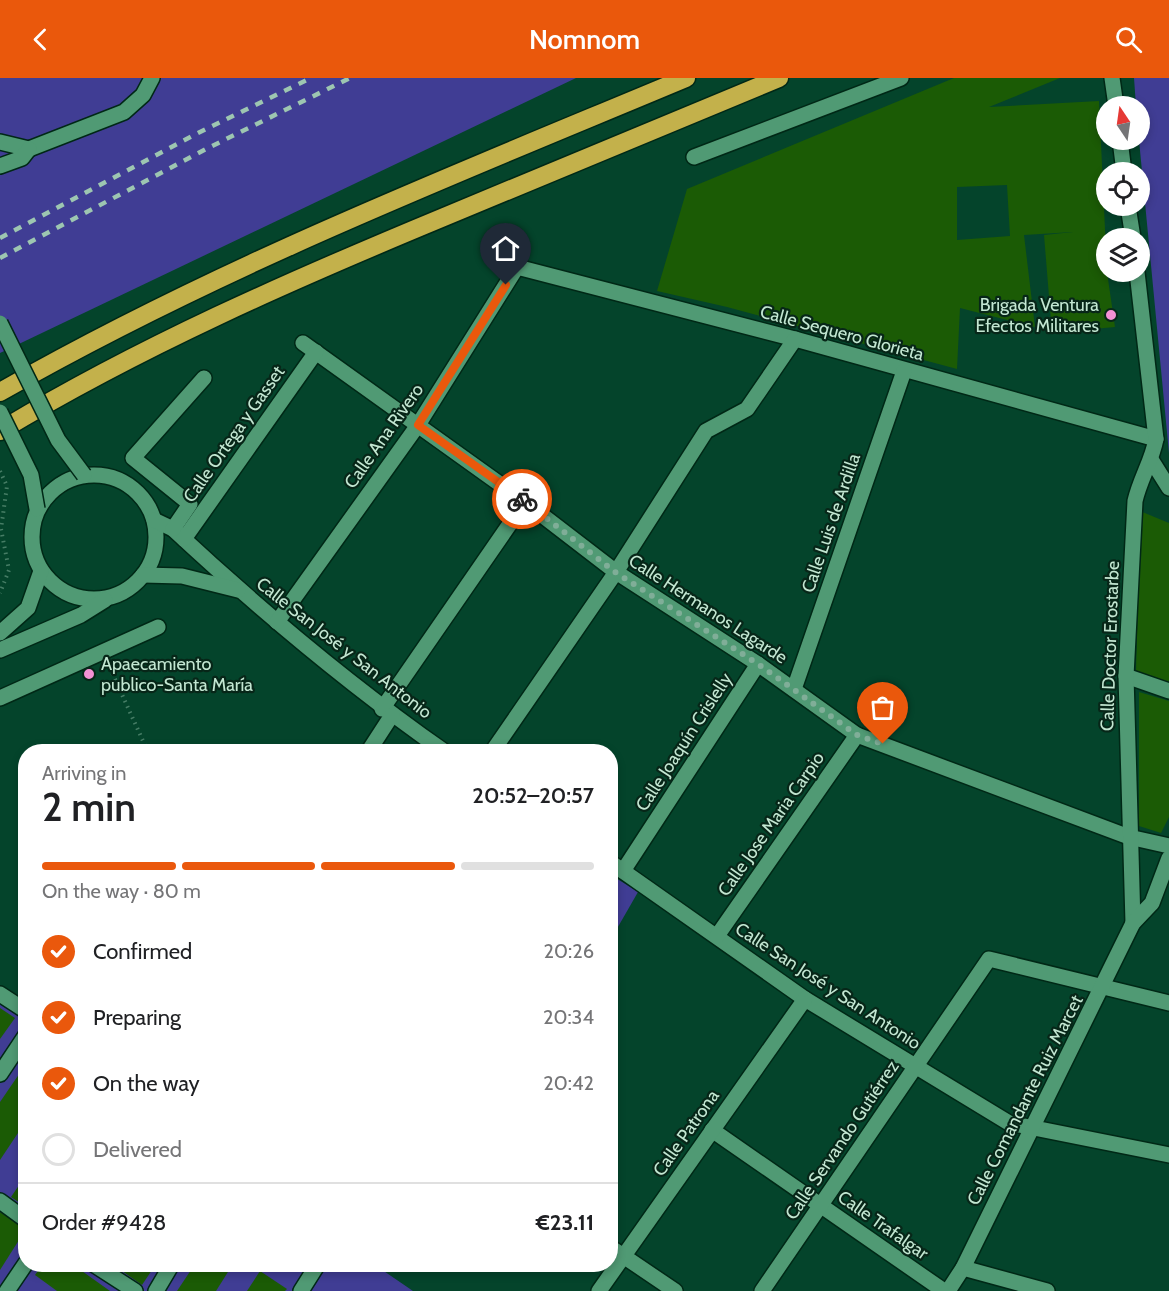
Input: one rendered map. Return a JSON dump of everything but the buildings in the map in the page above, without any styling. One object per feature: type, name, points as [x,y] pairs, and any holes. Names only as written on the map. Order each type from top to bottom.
[{"type":"highway","points":[[0,392],[131,321],[232,272],[686,78]]},
{"type":"highway","points":[[0,431],[60,395],[207,320],[352,255],[779,78]]},
{"type":"street","points":[[0,166],[22,158],[29,149],[124,112],[143,95],[152,78]]},
{"type":"street","points":[[694,157],[901,78]]},
{"type":"street","points":[[1112,78],[1115,96]]},
{"type":"street","points":[[0,142],[29,149]]},
{"type":"street","name":"Calle Sequero Glorieta","points":[[517,267],[795,339],[1156,439]]},
{"type":"street","name":"Calle Ana Rivero","points":[[277,622],[418,425],[517,267]]},
{"type":"street","name":"Calle Doctor Erostarbe","points":[[1132,923],[1125,676],[1135,501],[1140,479],[1152,460],[1156,439],[1138,282]]},
{"type":"street","points":[[0,323],[58,440],[84,475]]},
{"type":"street","points":[[497,744],[615,572],[705,430],[747,409],[795,339]]},
{"type":"street","name":"Calle Hermanos Lagarde","points":[[310,348],[525,502],[615,572],[758,664],[857,735],[1129,837],[1169,846]]},
{"type":"street","name":"Calle Ortega y Gasset","points":[[178,534],[310,348]]},
{"type":"street","name":"Calle Luis de Ardilla","points":[[794,689],[904,371]]},
{"type":"street","points":[[178,534],[190,504],[133,459],[204,378]]},
{"type":"street","points":[[0,412],[31,475],[37,509]]},
{"type":"street","points":[[1152,460],[1169,488]]},
{"type":"street","points":[[0,650],[81,615],[129,589],[143,575],[153,558],[156,539],[154,520],[146,502],[135,489],[119,480],[102,475],[84,475],[66,480],[50,492],[37,509],[31,529],[32,551],[41,571],[55,587],[72,596],[92,599],[111,597]]},
{"type":"street","points":[[372,744],[387,712],[525,502]]},
{"type":"street","points":[[154,520],[178,534],[241,591]]},
{"type":"street","points":[[0,633],[28,608],[41,571]]},
{"type":"street","name":"Calle San José y San Antonio","points":[[143,575],[182,576],[241,591],[387,712],[433,744]]},
{"type":"street","points":[[0,698],[158,627]]},
{"type":"street","name":"Calle Joaquín Crislelly","points":[[618,866],[758,664]]},
{"type":"street","points":[[1125,676],[1169,691]]},
{"type":"street","name":"Calle Jose Maria Carpio","points":[[717,936],[857,735]]},
{"type":"street","points":[[1132,923],[1152,903],[1169,858]]},
{"type":"street","name":"Calle San José y San Antonio","points":[[618,868],[806,999],[1009,1123],[1169,1155]]},
{"type":"street","name":"Calle Comandante Ruiz Marcet","points":[[946,1291],[963,1269],[1103,988],[1132,923]]},
{"type":"street","name":"Calle Servando Gutiérrez","points":[[762,1291],[989,959],[1103,988]]},
{"type":"street","points":[[1103,988],[1169,1003]]},
{"type":"street","points":[[0,994],[18,1006]]},
{"type":"street","name":"Calle Patrona","points":[[618,1251],[712,1130],[806,999]]},
{"type":"street","points":[[0,1074],[18,1047]]},
{"type":"street","name":"Calle Trafalgar","points":[[712,1130],[946,1291]]},
{"type":"street","points":[[0,1201],[18,1214]]},
{"type":"street","points":[[618,1253],[675,1291]]},
{"type":"street","points":[[963,1269],[1047,1291]]},
{"type":"street","points":[[7,1291],[20,1272]]},
{"type":"street","points":[[105,1272],[135,1291]]},
{"type":"street","points":[[156,1291],[167,1272]]},
{"type":"street","points":[[307,1289],[314,1272]]},
{"type":"street","name":"Calle Patrona","points":[[599,1291],[608,1272]]},
{"type":"path","points":[[0,471],[8,486],[1,529],[9,570],[0,593]]},
{"type":"path","points":[[102,652],[144,744]]},
{"type":"shaded area","points":[[0,78],[576,78],[0,353]]},
{"type":"shaded area","points":[[1134,78],[1169,78],[1169,453],[1150,255],[1150,228],[1147,228],[1146,216],[1150,216],[1150,162],[1141,162],[1140,150],[1150,150],[1150,96],[1135,96]]},
{"type":"shaded area","points":[[618,879],[638,892],[618,927]]},
{"type":"shaded area","points":[[0,1002],[18,1015],[18,1272],[385,1272],[413,1291],[0,1291]]},
{"type":"railway","points":[[0,238],[198,133],[311,78]]},
{"type":"railway","points":[[0,258],[206,149],[350,78]]},
{"type":"way so far","points":[[522,499],[615,572],[758,664],[857,735],[883,744]]},
{"type":"place","name":"Brigada Ventura Efectos Militares","points":[[1111,315]]},
{"type":"place","name":"Apaecamiento publico-Santa María","points":[[89,674]]},
{"type":"route","points":[[506,285],[418,425],[522,499]]}]
